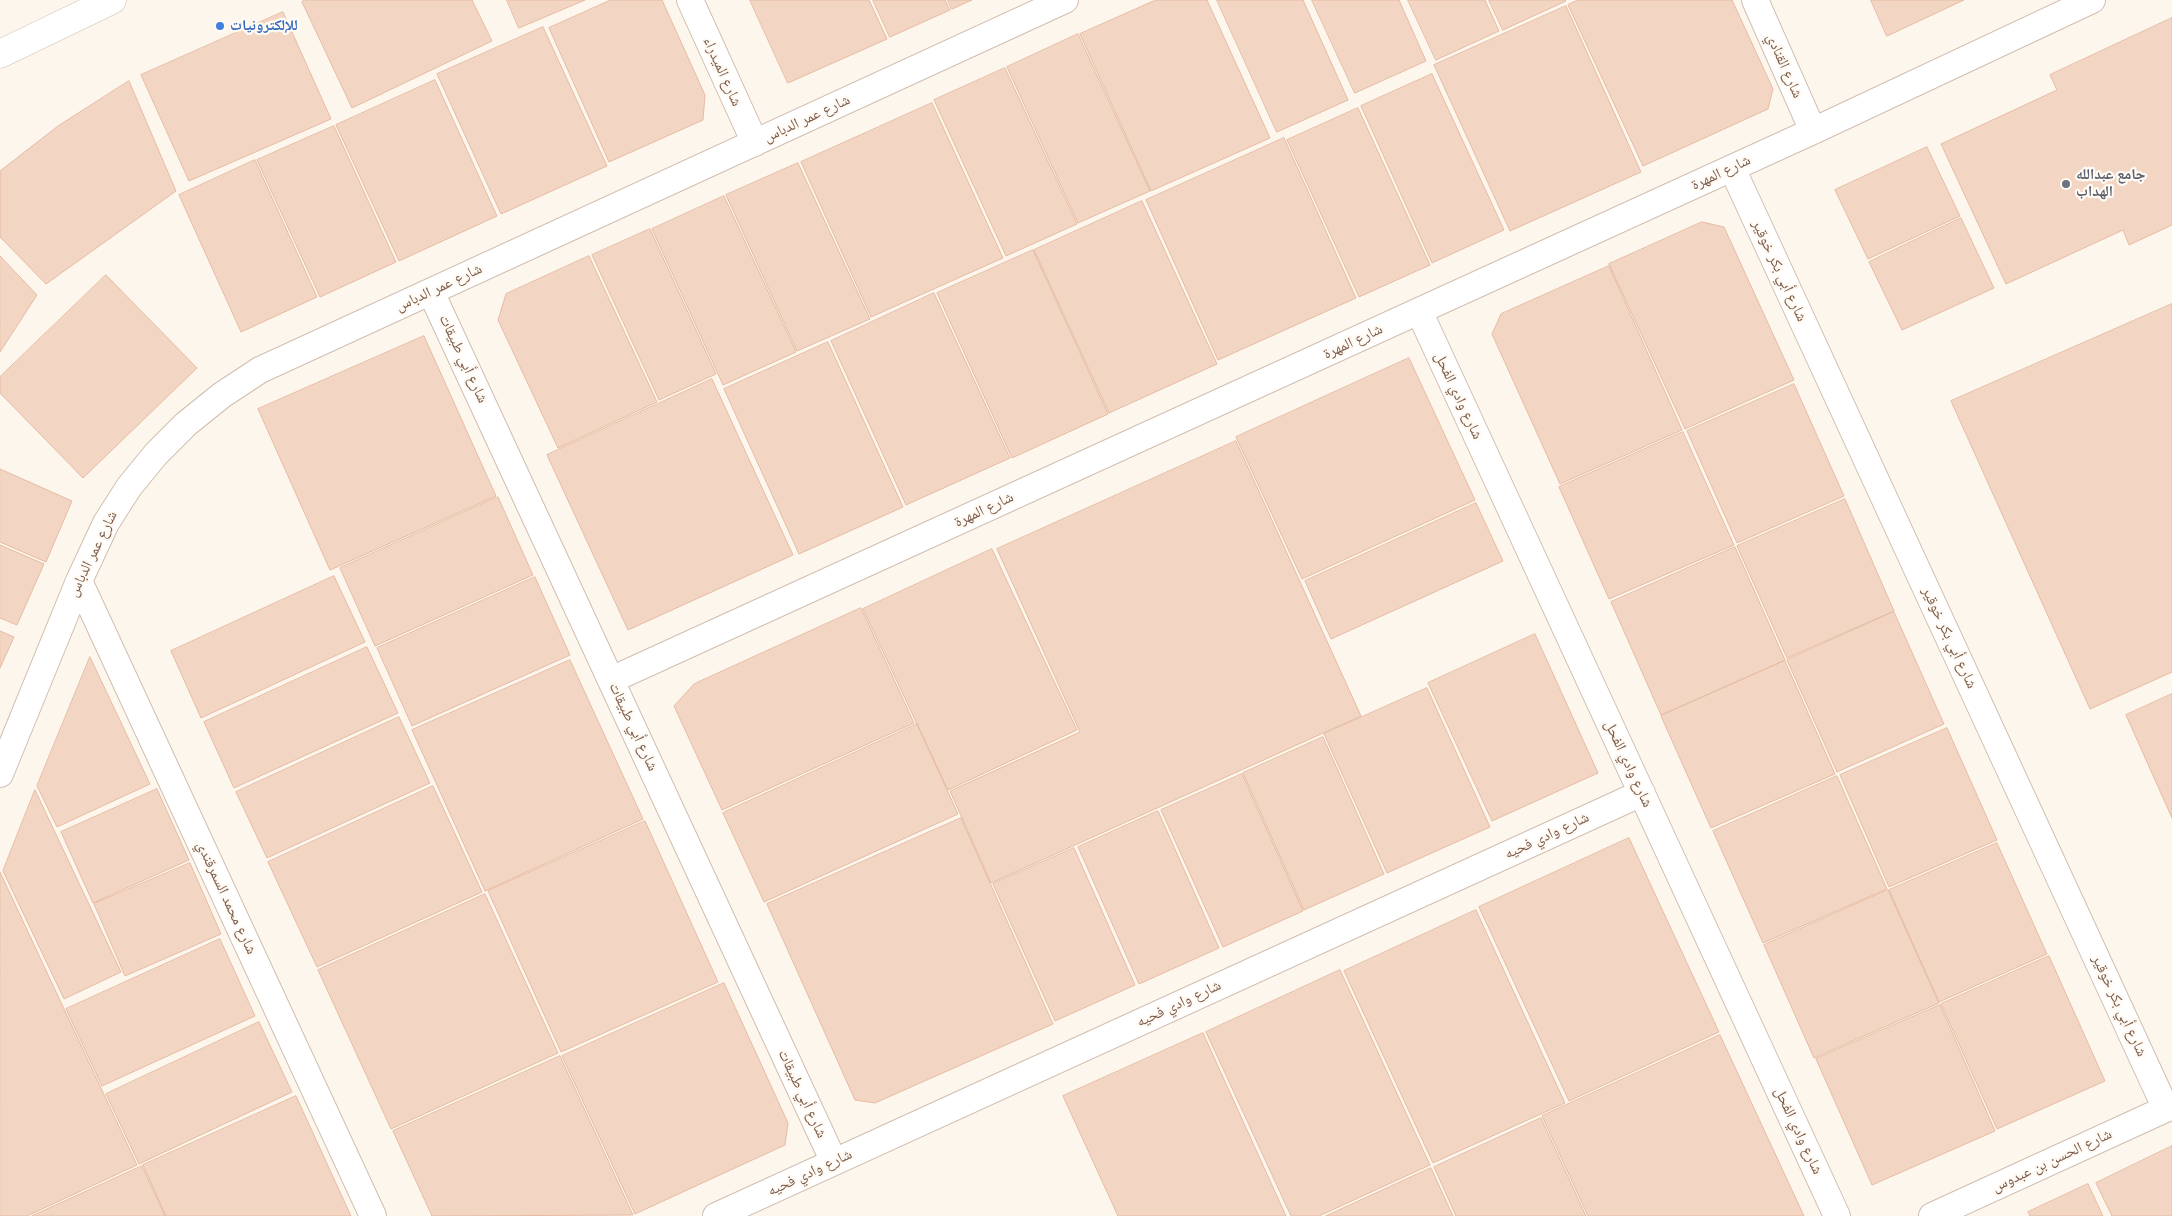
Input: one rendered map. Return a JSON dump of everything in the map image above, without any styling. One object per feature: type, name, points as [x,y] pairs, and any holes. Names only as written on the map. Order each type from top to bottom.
[{"type":"street","points":[[0,54],[112,0]]},
{"type":"street","name":"شارع الميدراء","points":[[690,0],[755,143]]},
{"type":"street","name":"شارع عمر الدباس","points":[[0,774],[79,581],[106,523],[129,487],[156,454],[186,424],[222,395],[260,370],[1065,0]]},
{"type":"street","name":"شارع القنادي","points":[[1754,0],[1813,131]]},
{"type":"street","name":"شارع المهرة","points":[[611,680],[1813,131],[2092,0]]},
{"type":"street","name":"شارع أبي بكر خوقير","points":[[1732,168],[2169,1107]]},
{"type":"street","name":"شارع أبي طبيقات","points":[[432,292],[834,1162]]},
{"type":"street","name":"شارع وادي الفحل","points":[[1419,311],[1838,1216]]},
{"type":"street","name":"شارع محمد السمرقندي","points":[[79,581],[373,1216]]},
{"type":"street","name":"شارع وادي فحيه","points":[[716,1216],[1642,793]]},
{"type":"street","name":"شارع الحسن بن عبدوس","points":[[1932,1216],[2169,1107]]},
{"type":"building","points":[[305,0],[472,0],[492,41],[352,108],[302,2]]},
{"type":"building","points":[[507,0],[585,0],[519,28]]},
{"type":"building","points":[[611,0],[662,0],[705,95],[703,120],[609,162],[549,28]]},
{"type":"building","points":[[750,0],[869,0],[887,39],[788,83]]},
{"type":"building","points":[[873,0],[945,0],[950,10],[890,37]]},
{"type":"building","points":[[948,0],[972,0],[952,9]]},
{"type":"building","points":[[1156,0],[1207,0],[1270,138],[1151,191],[1080,34]]},
{"type":"building","points":[[1217,0],[1303,0],[1348,100],[1277,132]]},
{"type":"building","points":[[1312,0],[1399,0],[1426,61],[1355,93]]},
{"type":"building","points":[[1408,0],[1485,0],[1499,31],[1436,60]]},
{"type":"building","points":[[1489,0],[1565,0],[1566,1],[1503,30]]},
{"type":"building","points":[[1578,0],[1732,0],[1773,89],[1768,109],[1643,166],[1568,5]]},
{"type":"building","points":[[1871,0],[1964,0],[1887,36]]},
{"type":"building","points":[[1566,6],[1641,172],[1510,231],[1434,65]]},
{"type":"building","points":[[283,12],[331,119],[189,181],[141,75]]},
{"type":"building","name":"جامع عبدالله الهداب","points":[[2172,18],[2172,225],[2129,245],[2123,230],[2006,284],[1941,144],[2057,90],[2050,75]]},
{"type":"building","points":[[543,27],[607,166],[501,214],[437,74]]},
{"type":"building","points":[[1078,34],[1150,191],[1078,223],[1007,67]]},
{"type":"building","points":[[1005,68],[1077,224],[1006,256],[934,100]]},
{"type":"building","points":[[1432,74],[1504,230],[1432,263],[1361,106]]},
{"type":"building","points":[[435,80],[497,216],[399,261],[336,125]]},
{"type":"building","points":[[129,81],[176,191],[46,284],[0,237],[0,171],[58,126]]},
{"type":"building","points":[[932,103],[1003,258],[871,317],[801,162]]},
{"type":"building","points":[[1358,108],[1430,265],[1359,297],[1287,140]]},
{"type":"building","points":[[334,126],[396,262],[320,297],[257,160]]},
{"type":"building","points":[[1284,138],[1356,298],[1218,360],[1146,200]]},
{"type":"building","points":[[1927,147],[1960,216],[1868,259],[1835,190]]},
{"type":"building","points":[[255,160],[317,297],[241,332],[179,195]]},
{"type":"building","points":[[798,163],[870,319],[797,351],[726,195]]},
{"type":"building","points":[[724,196],[796,352],[723,385],[652,229]]},
{"type":"building","points":[[1142,201],[1217,364],[1109,413],[1034,250]]},
{"type":"building","points":[[1961,218],[1994,288],[1902,330],[1869,262]]},
{"type":"building","points":[[1702,222],[1724,227],[1794,380],[1685,429],[1609,264]]},
{"type":"building","points":[[650,229],[716,374],[659,400],[592,255]]},
{"type":"building","points":[[1033,250],[1108,414],[1012,458],[937,293]]},
{"type":"building","points":[[0,256],[37,295],[0,352]]},
{"type":"building","points":[[589,256],[657,402],[558,448],[498,320],[506,294]]},
{"type":"building","points":[[1609,266],[1682,430],[1560,484],[1492,334],[1501,314]]},
{"type":"building","points":[[106,275],[197,368],[83,478],[0,393],[0,377]]},
{"type":"building","points":[[934,293],[1010,458],[906,505],[831,341]]},
{"type":"building","points":[[2172,304],[2172,672],[2090,709],[1951,401]]},
{"type":"building","points":[[424,336],[496,496],[330,570],[258,409]]},
{"type":"building","points":[[828,342],[903,507],[799,554],[724,389]]},
{"type":"building","points":[[1409,358],[1475,500],[1302,579],[1236,437]]},
{"type":"building","points":[[712,379],[793,555],[628,630],[547,455]]},
{"type":"building","points":[[1794,384],[1844,496],[1737,543],[1687,431]]},
{"type":"building","points":[[1683,432],[1734,545],[1609,599],[1559,487]]},
{"type":"building","points":[[1236,441],[1361,716],[991,883],[950,791],[1080,732],[997,549]]},
{"type":"building","points":[[0,469],[72,501],[46,562],[0,542]]},
{"type":"building","points":[[498,497],[533,575],[375,646],[340,568]]},
{"type":"building","points":[[1845,499],[1894,611],[1787,658],[1737,546]]},
{"type":"building","points":[[1476,503],[1503,561],[1331,639],[1305,581]]},
{"type":"building","points":[[0,545],[44,564],[17,625],[0,618]]},
{"type":"building","points":[[1735,547],[1785,660],[1661,715],[1611,602]]},
{"type":"building","points":[[992,549],[1077,730],[948,790],[863,609]]},
{"type":"building","points":[[334,576],[365,642],[201,718],[171,651]]},
{"type":"building","points":[[535,577],[570,655],[412,726],[377,648]]},
{"type":"building","points":[[861,608],[914,723],[722,810],[674,706],[694,684]]},
{"type":"building","points":[[1894,612],[1944,724],[1837,772],[1787,660]]},
{"type":"building","points":[[0,631],[14,637],[0,668]]},
{"type":"building","points":[[1535,634],[1598,773],[1492,821],[1428,683]]},
{"type":"building","points":[[367,647],[398,713],[234,788],[204,722]]},
{"type":"building","points":[[90,657],[150,784],[57,827],[37,786]]},
{"type":"building","points":[[570,660],[643,819],[485,891],[412,730]]},
{"type":"building","points":[[1785,661],[1835,774],[1711,828],[1661,716]]},
{"type":"building","points":[[1427,688],[1490,827],[1387,873],[1324,734]]},
{"type":"building","points":[[2172,694],[2172,818],[2126,715]]},
{"type":"building","points":[[399,717],[430,783],[267,858],[236,792]]},
{"type":"building","points":[[917,724],[958,814],[764,902],[723,813]]},
{"type":"building","points":[[1947,728],[1997,840],[1889,887],[1840,775]]},
{"type":"building","points":[[1323,737],[1384,874],[1304,910],[1243,773]]},
{"type":"building","points":[[1242,774],[1303,911],[1223,947],[1161,810]]},
{"type":"building","points":[[1837,776],[1887,889],[1763,943],[1713,831]]},
{"type":"building","points":[[433,786],[482,892],[317,967],[268,862]]},
{"type":"building","points":[[157,789],[189,860],[93,903],[61,832]]},
{"type":"building","points":[[35,790],[121,972],[64,999],[3,871]]},
{"type":"building","points":[[1158,811],[1219,948],[1139,984],[1078,847]]},
{"type":"building","points":[[961,818],[1053,1024],[875,1103],[855,1100],[767,904]]},
{"type":"building","points":[[645,821],[718,982],[561,1052],[488,891]]},
{"type":"building","points":[[1629,838],[1719,1032],[1569,1101],[1479,907]]},
{"type":"building","points":[[1997,843],[2047,954],[1939,1002],[1889,890]]},
{"type":"building","points":[[1074,848],[1135,985],[1055,1021],[993,884]]},
{"type":"building","points":[[190,863],[221,934],[125,976],[94,904]]},
{"type":"building","points":[[0,872],[137,1165],[27,1216],[0,1216]]},
{"type":"building","points":[[1888,890],[1939,1003],[1814,1058],[1764,945]]},
{"type":"building","points":[[485,894],[558,1053],[391,1129],[318,970]]},
{"type":"building","points":[[1476,910],[1565,1103],[1433,1163],[1344,971]]},
{"type":"building","points":[[220,939],[255,1016],[102,1086],[66,1009]]},
{"type":"building","points":[[2049,956],[2105,1081],[1997,1129],[1941,1004]]},
{"type":"building","points":[[1340,970],[1430,1165],[1319,1216],[1291,1216],[1206,1032]]},
{"type":"building","points":[[724,983],[788,1123],[785,1145],[635,1214],[562,1056]]},
{"type":"building","points":[[1940,1005],[1995,1131],[1872,1185],[1816,1059]]},
{"type":"building","points":[[259,1022],[292,1092],[139,1164],[106,1094]]},
{"type":"building","points":[[1203,1033],[1286,1216],[1118,1216],[1063,1096]]},
{"type":"building","points":[[1720,1035],[1804,1216],[1588,1216],[1542,1116]]},
{"type":"building","points":[[560,1056],[633,1215],[432,1216],[393,1131]]},
{"type":"building","points":[[296,1096],[351,1216],[166,1216],[143,1165]]},
{"type":"building","points":[[1541,1118],[1586,1216],[1456,1216],[1434,1167]]},
{"type":"building","points":[[2172,1146],[2172,1216],[2112,1216],[2096,1183]]},
{"type":"building","points":[[142,1166],[165,1216],[32,1216]]},
{"type":"building","points":[[1431,1168],[1453,1216],[1326,1216]]},
{"type":"building","points":[[2088,1184],[2103,1216],[2030,1216],[2028,1212]]},
{"type":"place","name":"للإلكترونيات","points":[[220,26]]},
{"type":"place","name":"جامع عبدالله الهداب","points":[[2066,184]]}]
